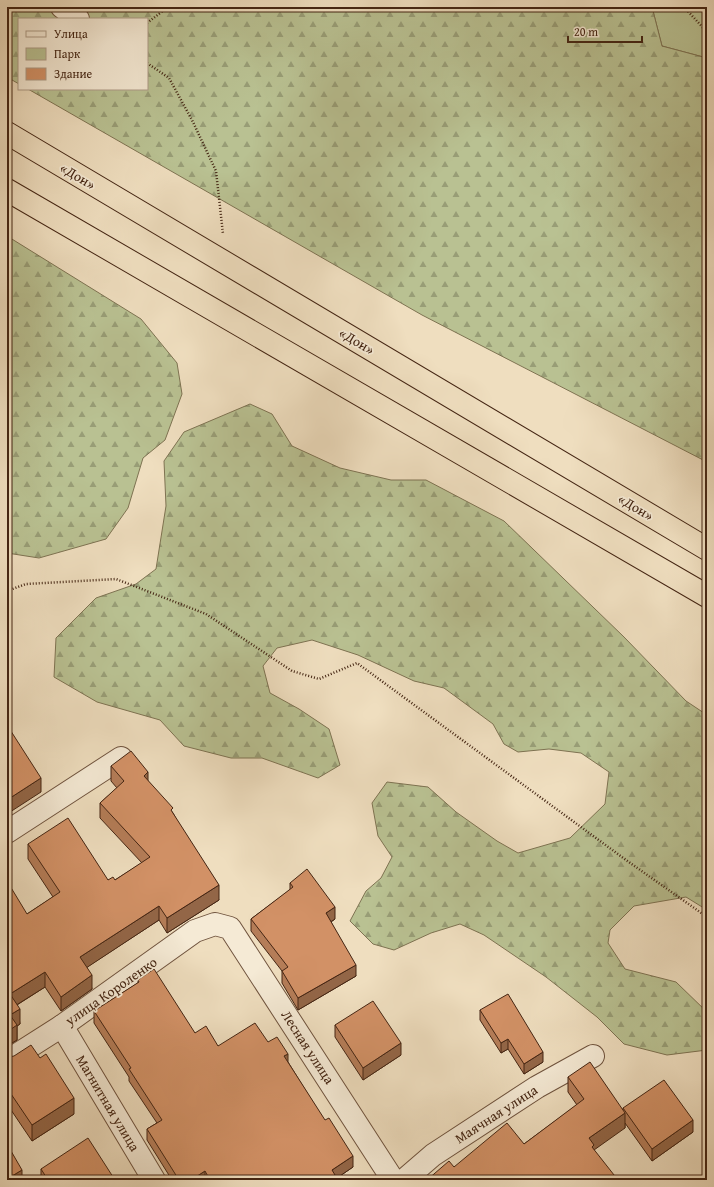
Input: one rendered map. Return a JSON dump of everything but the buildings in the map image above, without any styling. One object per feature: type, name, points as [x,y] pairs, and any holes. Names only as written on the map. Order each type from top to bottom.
[{"type":"highway","name":"«Дон»","points":[[7,133],[707,549]]},
{"type":"highway","points":[[7,190],[707,596]]},
{"type":"street","points":[[62,7],[77,18]]},
{"type":"street","points":[[7,832],[120,758]]},
{"type":"street","name":"улица Короленко","points":[[7,1061],[62,1026],[195,931],[215,924]]},
{"type":"street","name":"Лесная улица","points":[[215,924],[230,928],[238,939],[393,1180]]},
{"type":"street","name":"Магнитная улица","points":[[62,1026],[154,1180]]},
{"type":"street","name":"Маячная улица","points":[[404,1180],[433,1155],[530,1091],[593,1056]]},
{"type":"path","points":[[148,22],[168,7]]},
{"type":"path","points":[[684,7],[707,32]]},
{"type":"path","points":[[148,65],[169,78],[192,120],[216,171],[224,237]]},
{"type":"path","points":[[7,591],[26,584],[116,579],[206,614],[292,672],[318,679],[357,663],[626,860],[707,917]]},
{"type":"green space","points":[[7,7],[652,7],[662,46],[707,58],[707,462],[422,315],[30,90],[148,90],[148,18],[18,18],[18,83],[7,77]]},
{"type":"green space","points":[[652,7],[707,7],[707,58],[662,46]]},
{"type":"green space","points":[[7,236],[141,319],[177,363],[182,394],[165,440],[143,458],[128,508],[106,539],[39,558],[7,553]]},
{"type":"green space","points":[[250,404],[272,414],[292,446],[340,468],[391,480],[426,480],[504,521],[624,637],[686,701],[707,715],[707,910],[686,897],[634,906],[610,930],[608,943],[625,969],[676,982],[707,1012],[707,1050],[667,1055],[624,1044],[597,1017],[546,977],[484,935],[460,924],[431,933],[394,950],[373,944],[350,921],[366,891],[381,878],[392,857],[378,836],[372,803],[387,782],[428,787],[456,812],[497,841],[518,853],[570,838],[605,804],[609,772],[581,753],[549,749],[518,752],[504,744],[493,724],[444,688],[414,681],[358,655],[312,640],[277,648],[263,666],[270,693],[299,709],[329,729],[340,765],[318,778],[262,758],[231,758],[184,746],[160,720],[97,702],[54,677],[56,638],[96,598],[136,584],[156,569],[166,506],[164,461],[184,432]]}]
